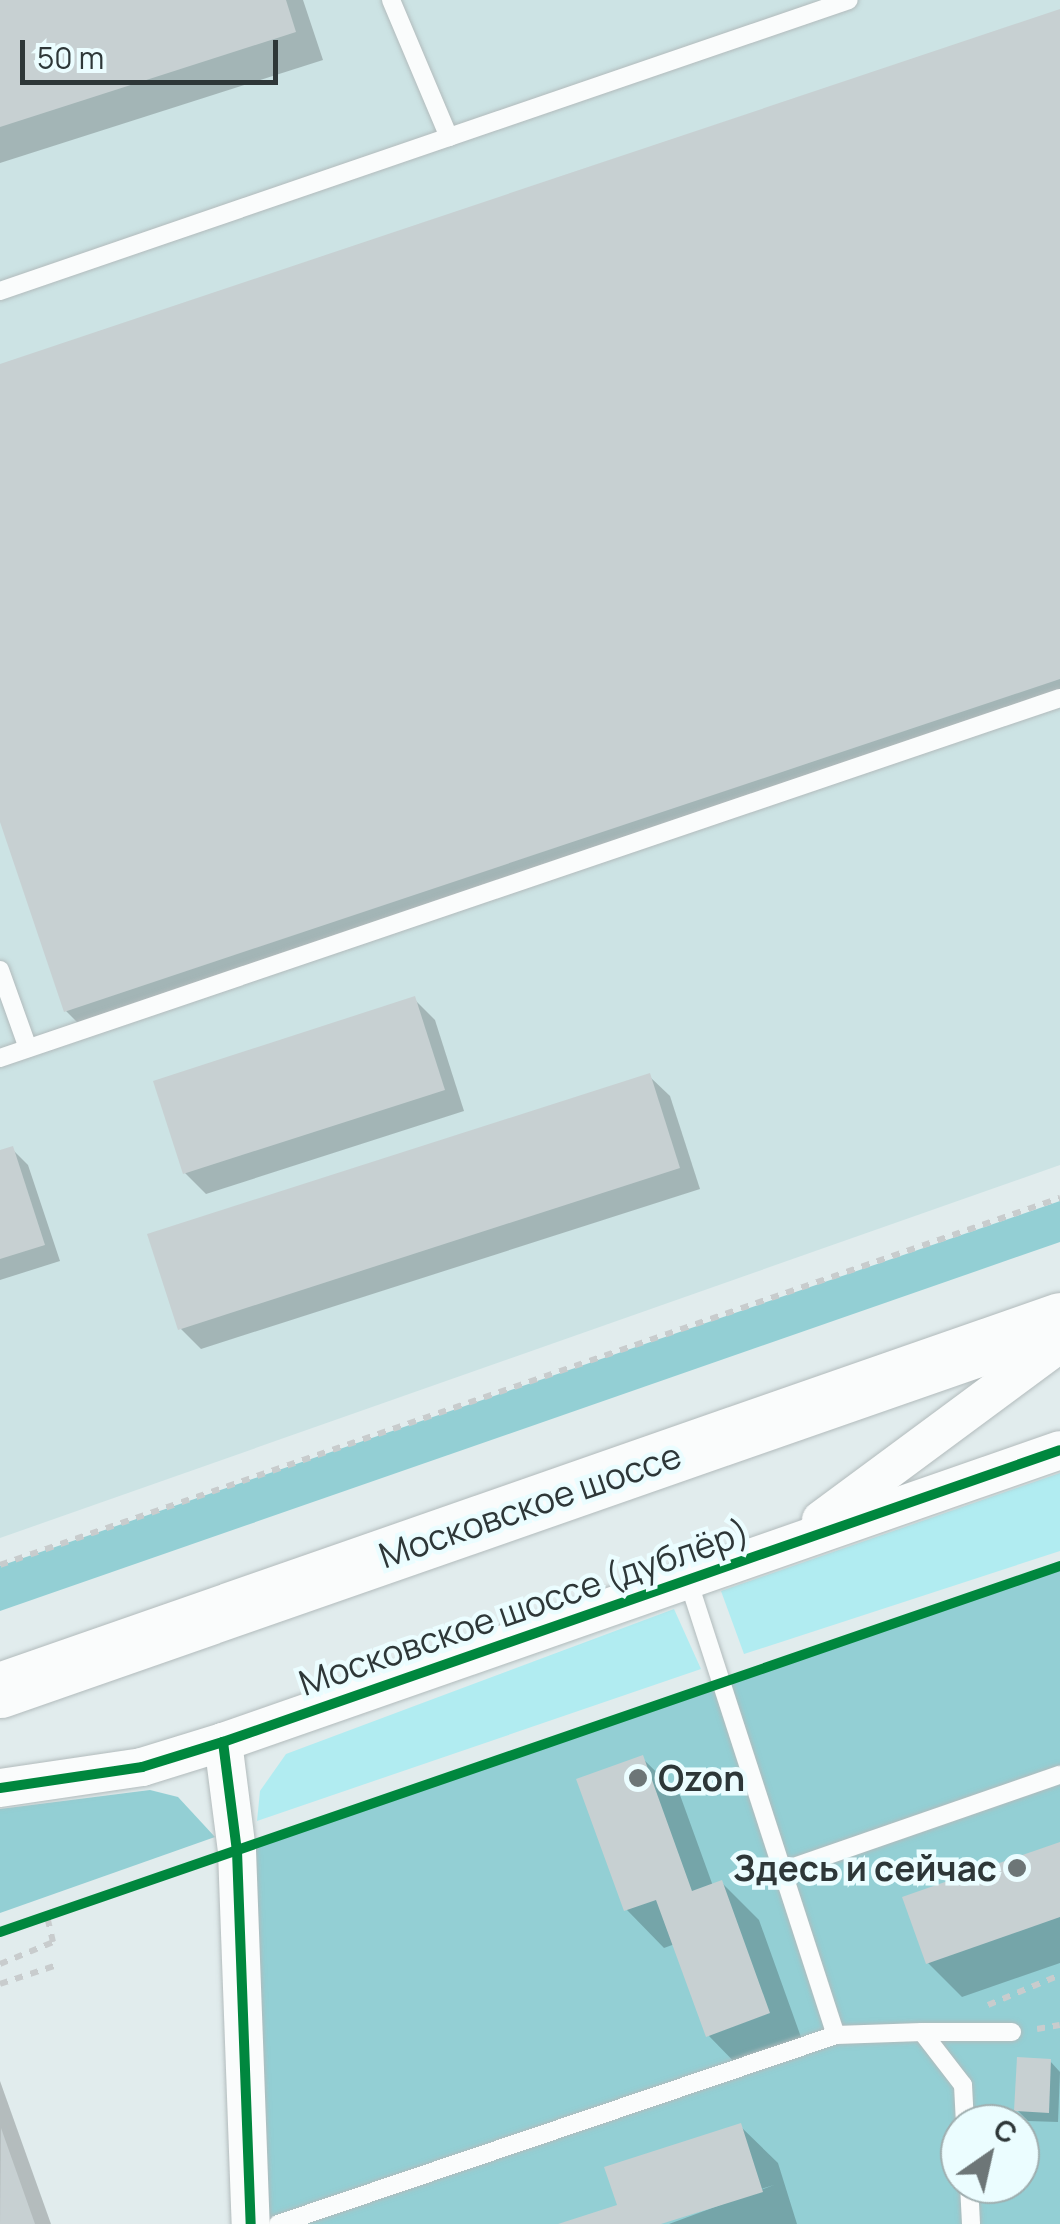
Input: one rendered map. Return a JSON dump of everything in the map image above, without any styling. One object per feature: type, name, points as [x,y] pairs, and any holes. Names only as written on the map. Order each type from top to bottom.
[{"type":"main road","name":"Московское шоссе","points":[[0,1650],[1060,1284]]},
{"type":"main road","name":"Московское шоссе","points":[[0,1690],[1060,1320]]},
{"type":"main road","name":"Московское шоссе","points":[[0,1725],[1048,1357]]},
{"type":"street","name":"Московское шоссе (дублёр)","points":[[791,1542],[1048,1357]]},
{"type":"street","name":"Московское шоссе (дублёр)","points":[[0,1788],[142,1767],[222,1742],[1060,1450]]},
{"type":"street","points":[[222,1742],[237,1851],[251,2224]]},
{"type":"lane","points":[[391,0],[448,137]]},
{"type":"lane","points":[[0,291],[850,0]]},
{"type":"lane","points":[[0,1058],[1060,698]]},
{"type":"lane","points":[[0,970],[28,1048]]},
{"type":"lane","points":[[688,1580],[836,2035]]},
{"type":"lane","points":[[782,1871],[1060,1775]]},
{"type":"lane","points":[[922,2032],[964,2085],[965,2104]]},
{"type":"lane","points":[[278,2224],[836,2035],[1012,2032]]},
{"type":"path","points":[[0,1565],[1060,1198]]},
{"type":"path","points":[[0,1932],[1060,1566]]},
{"type":"path","points":[[0,1964],[53,1942],[47,1914]]},
{"type":"path","points":[[0,1984],[60,1964]]},
{"type":"shaded area","points":[[0,0],[1060,0],[1060,1165],[0,1538]]},
{"type":"shaded area","points":[[1060,1201],[1060,1242],[0,1611],[0,1566]]},
{"type":"shaded area","points":[[1060,1473],[1060,1551],[744,1654],[721,1591]]},
{"type":"shaded area","points":[[1060,1569],[1060,2224],[244,2224],[237,1851]]},
{"type":"shaded area","points":[[674,1609],[701,1669],[257,1821],[260,1791],[286,1754]]},
{"type":"shaded area","points":[[150,1790],[178,1797],[215,1837],[0,1913],[0,1809]]},
{"type":"building","points":[[0,0],[286,0],[296,32],[0,127]]},
{"type":"building","points":[[1060,9],[1060,679],[64,1012],[0,822],[0,364]]},
{"type":"building","points":[[415,996],[445,1090],[183,1174],[153,1081]]},
{"type":"building","points":[[650,1073],[680,1168],[178,1330],[147,1234]]},
{"type":"building","points":[[13,1146],[45,1245],[0,1259],[0,1150]]},
{"type":"building","points":[[643,1755],[692,1891],[722,1880],[770,2013],[706,2037],[656,1900],[624,1911],[576,1779]]},
{"type":"building","points":[[1060,1842],[1060,1917],[926,1964],[902,1897]]},
{"type":"building","points":[[1017,2057],[1051,2059],[1049,2113],[1040,2112],[1040,2104],[1014,2104]]},
{"type":"building","points":[[741,2123],[763,2192],[661,2224],[558,2224],[617,2205],[604,2167]]},
{"type":"building","points":[[1,2128],[35,2224],[0,2224]]},
{"type":"cycle path","points":[[0,1788],[142,1767],[223,1742],[1060,1450]]},
{"type":"cycle path","points":[[0,1932],[1060,1566]]},
{"type":"cycle path","points":[[223,1742],[237,1851],[251,2224]]},
{"type":"place","name":"Ozon","points":[[638,1778]]},
{"type":"place","name":"Здесь и сейчас","points":[[1017,1868]]}]
